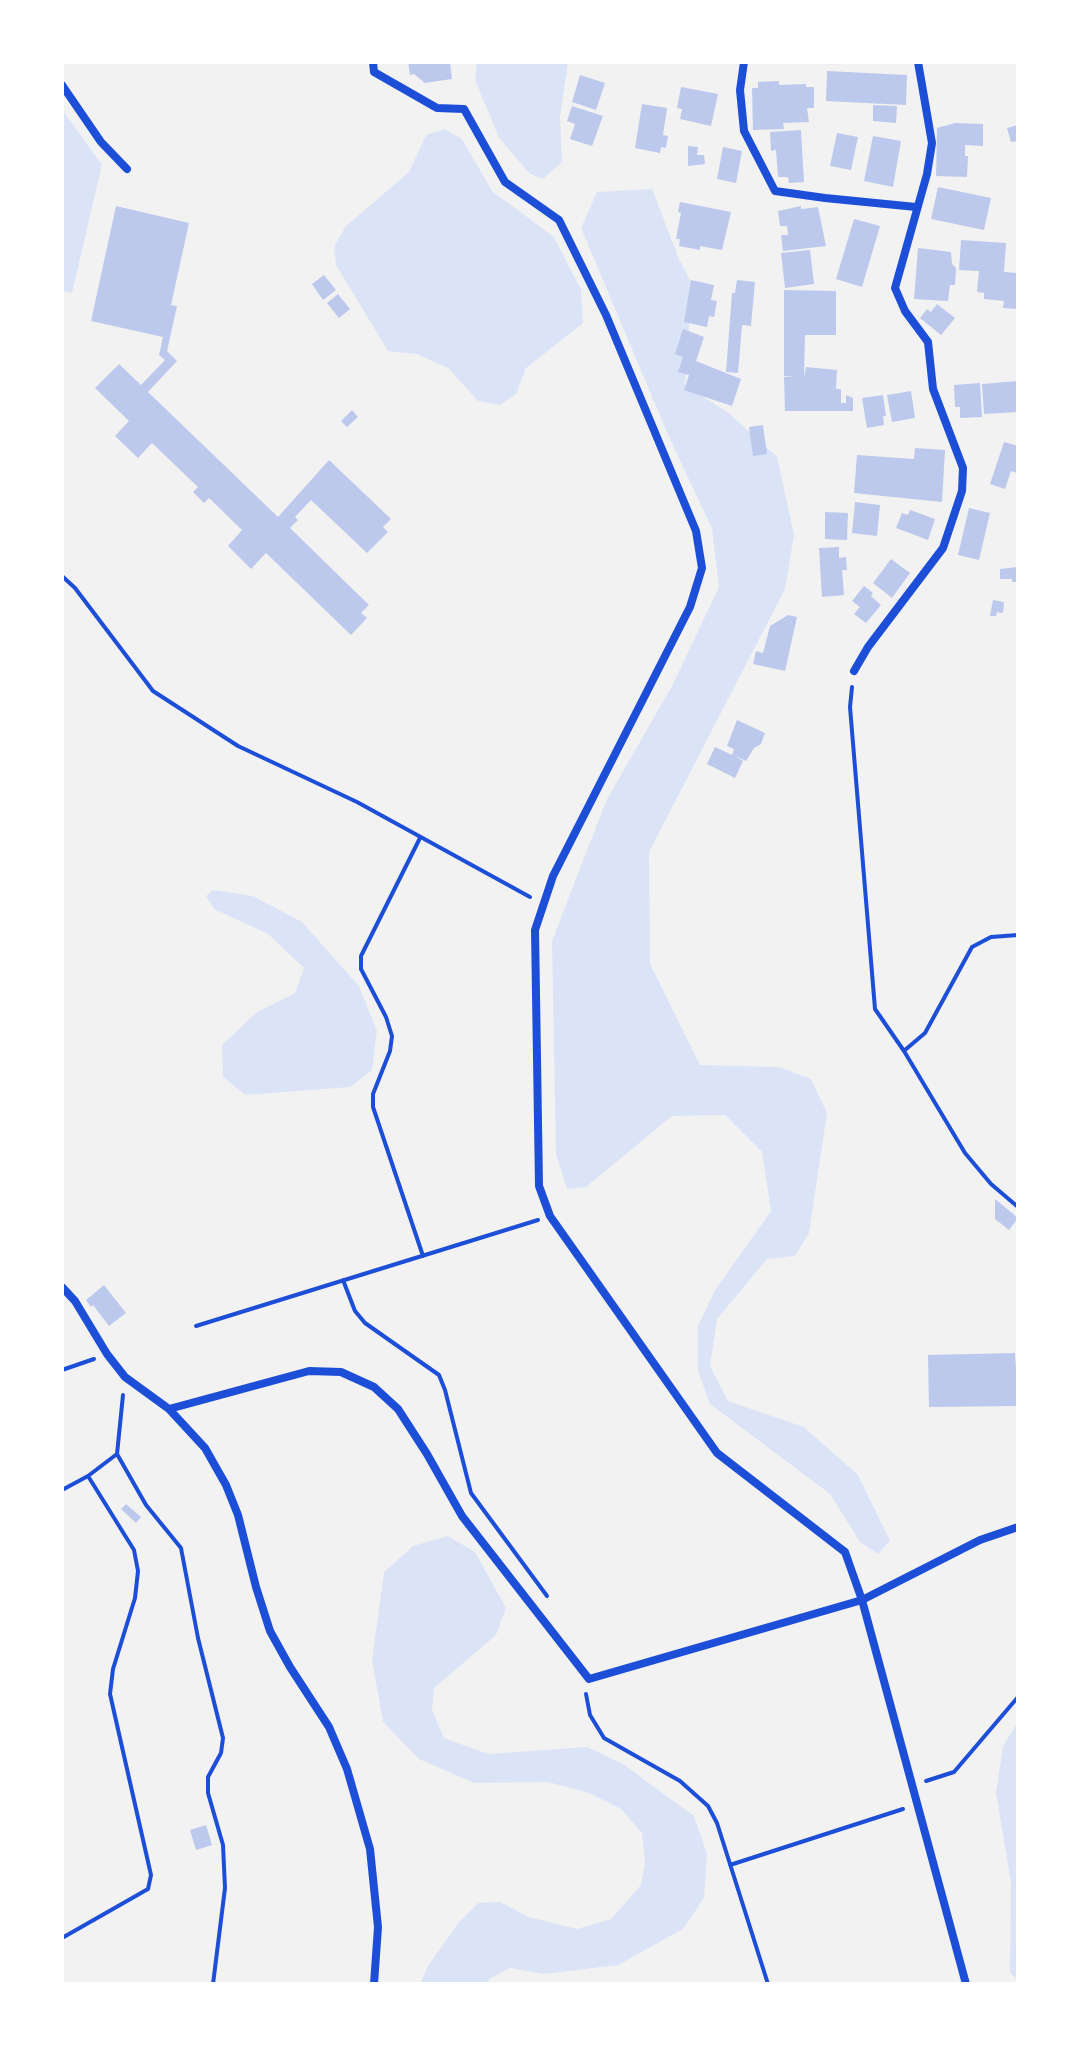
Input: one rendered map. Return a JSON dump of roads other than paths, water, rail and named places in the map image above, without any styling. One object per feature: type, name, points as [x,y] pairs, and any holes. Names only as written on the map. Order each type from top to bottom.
[{"type":"street","points":[[373,62],[374,72],[437,108],[464,109],[505,182],[559,220],[606,315],[696,531],[702,568],[690,607],[553,876],[535,930],[539,1186],[550,1216],[717,1453],[845,1552],[862,1600],[966,1984]]},
{"type":"street","points":[[744,62],[740,90],[744,131],[775,191],[916,207]]},
{"type":"street","points":[[854,671],[868,647],[943,548],[962,491],[963,468],[933,389],[928,342],[905,311],[895,288],[927,174],[932,143],[918,62]]},
{"type":"street","points":[[62,85],[101,142],[127,169]]},
{"type":"street","points":[[62,1287],[75,1301],[125,1377],[169,1409],[205,1448],[226,1485],[238,1515],[270,1631],[329,1727],[347,1769],[370,1849],[378,1927],[374,1984]]},
{"type":"street","points":[[169,1409],[309,1371],[341,1372],[374,1387],[398,1409],[462,1516],[589,1679],[862,1600],[980,1540],[1018,1527]]}]
